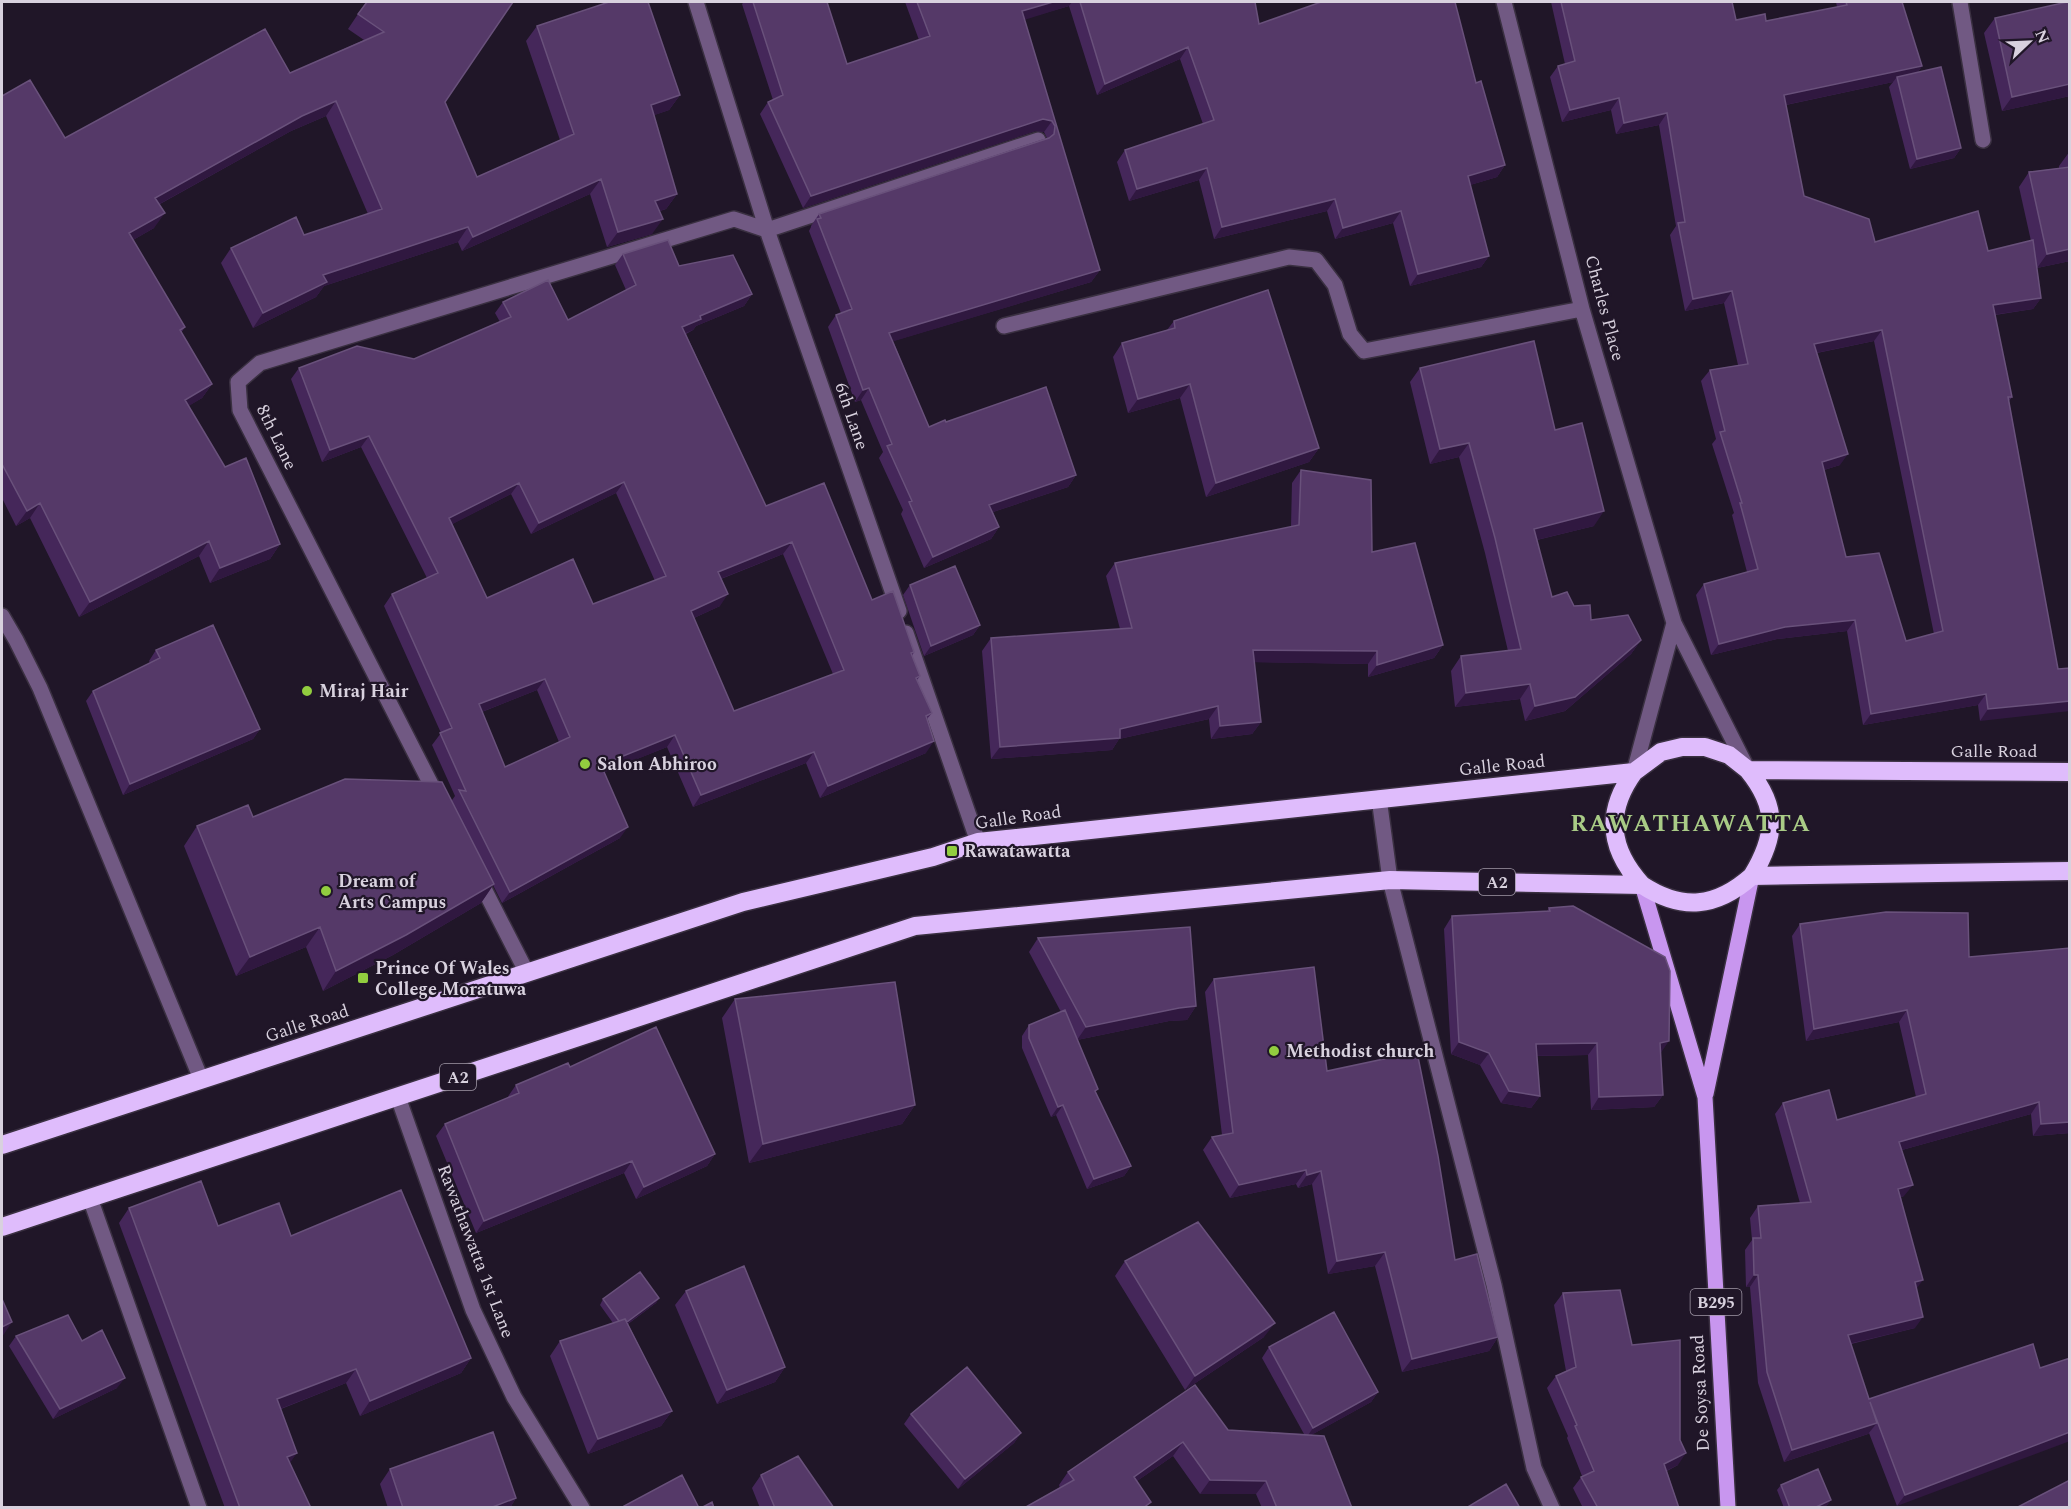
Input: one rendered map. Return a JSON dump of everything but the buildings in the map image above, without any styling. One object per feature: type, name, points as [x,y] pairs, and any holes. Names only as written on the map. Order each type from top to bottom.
[{"type":"highway","points":[[1642,885],[1629,871],[1622,858],[1615,830],[1618,800],[1624,785],[1634,772],[1661,752],[1682,747],[1705,747],[1728,755],[1749,770]]},
{"type":"highway","name":"Galle Road","points":[[1749,770],[2070,772]]},
{"type":"highway","name":"De Soysa Road","points":[[1749,770],[1759,783],[1771,815],[1765,855],[1752,876]]},
{"type":"highway","name":"Galle Road","points":[[2,1145],[743,902],[933,857],[978,842],[1634,772]]},
{"type":"highway","points":[[1752,876],[2070,871]]},
{"type":"highway","name":"A2","points":[[2,1227],[915,926],[1390,880],[1642,885],[1656,894],[1687,903],[1720,898],[1737,889],[1752,876]]},
{"type":"main road","name":"De Soysa Road","points":[[1705,1097],[1752,876]]},
{"type":"main road","name":"De Soysa Road","points":[[1642,885],[1705,1097],[1728,1508]]},
{"type":"street","name":"6th Lane","points":[[696,2],[767,230],[978,842]]},
{"type":"street","name":"Charles Place","points":[[1504,2],[1582,309],[1674,623],[1749,770]]},
{"type":"street","points":[[1960,2],[1983,140]]},
{"type":"street","points":[[767,230],[1038,140]]},
{"type":"street","name":"8th Lane","points":[[446,814],[240,410],[238,382],[260,363],[734,219],[767,230]]},
{"type":"street","points":[[1004,326],[1289,257],[1316,260],[1329,276],[1335,285],[1350,334],[1364,351],[1582,309]]},
{"type":"street","points":[[2,616],[40,688],[201,1079]]},
{"type":"street","points":[[1634,772],[1674,623]]},
{"type":"street","points":[[1379,798],[1390,880],[1494,1285],[1534,1468],[1552,1508]]},
{"type":"street","points":[[473,867],[527,974]]},
{"type":"street","name":"Rawathawatta 1st Lane","points":[[398,1097],[473,1310],[514,1397],[582,1508]]},
{"type":"street","points":[[90,1198],[200,1508]]},
{"type":"place","name":"Miraj Hair","points":[[307,691]]},
{"type":"place","name":"Salon Abhiroo","points":[[585,764]]},
{"type":"place","name":"Rawatawatta","points":[[952,851]]},
{"type":"place","name":"Dream of Arts Campus","points":[[326,891]]},
{"type":"place","name":"Prince Of Wales College Moratuwa","points":[[363,978]]},
{"type":"place","name":"Methodist church","points":[[1274,1051]]},
{"type":"district","name":"RAWATHAWATTA","points":[[1691,823]]}]
